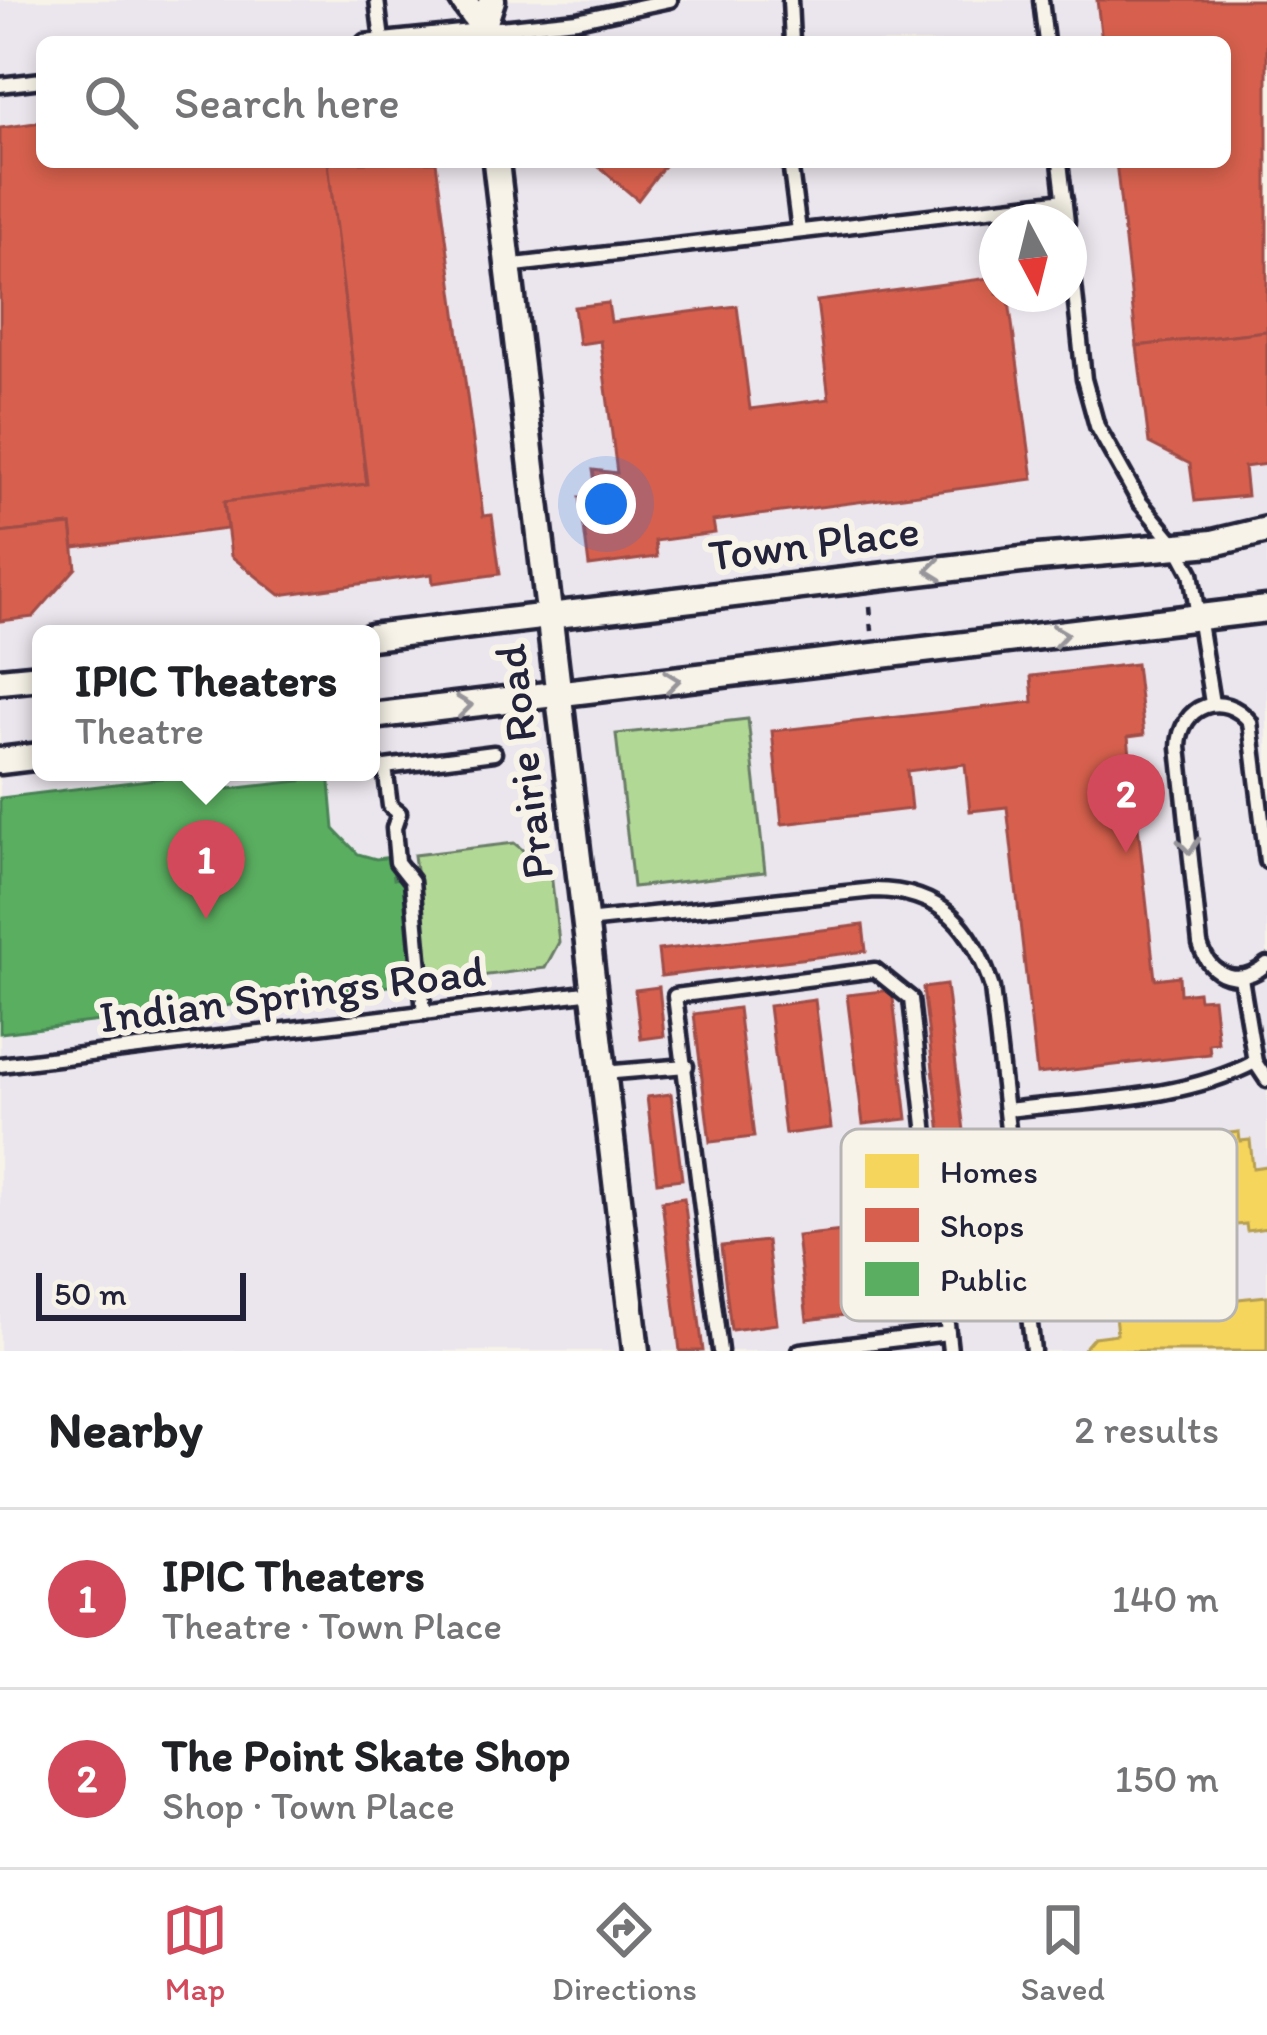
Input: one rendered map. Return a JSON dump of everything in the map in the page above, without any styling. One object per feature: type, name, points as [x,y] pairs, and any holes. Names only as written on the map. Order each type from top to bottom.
[{"type":"street","points":[[463,0],[484,35]]},
{"type":"street","points":[[484,35],[492,0]]},
{"type":"street","name":"Prairie Road","points":[[497,168],[636,1351]]},
{"type":"street","name":"Town Place","points":[[380,636],[866,578],[1213,543],[1267,530]]},
{"type":"street","points":[[380,715],[1267,609]]},
{"type":"street","points":[[0,681],[32,677]]},
{"type":"street","points":[[0,761],[32,757]]},
{"type":"lane","points":[[376,0],[381,36]]},
{"type":"lane","points":[[484,35],[670,0]]},
{"type":"lane","points":[[790,0],[792,36]]},
{"type":"lane","points":[[1041,0],[1045,36]]},
{"type":"lane","points":[[0,85],[36,81]]},
{"type":"lane","points":[[791,168],[799,231]]},
{"type":"lane","points":[[1061,168],[1065,204]]},
{"type":"lane","points":[[507,266],[1065,200]]},
{"type":"lane","points":[[1077,312],[1084,380],[1097,426],[1139,501],[1176,545],[1191,573],[1212,703]]},
{"type":"lane","points":[[1267,861],[1250,722],[1240,711],[1212,703],[1186,718],[1180,732],[1204,958],[1213,970],[1240,978],[1256,974],[1267,964]]},
{"type":"lane","points":[[380,768],[494,753]]},
{"type":"lane","points":[[380,774],[390,806],[399,813],[394,827],[398,862],[412,881],[424,1013]]},
{"type":"lane","points":[[585,922],[906,890],[949,913],[979,946],[992,988],[1008,1129]]},
{"type":"lane","points":[[721,1351],[675,996],[875,970],[911,1000],[925,1129]]},
{"type":"lane","points":[[1240,978],[1255,1061],[1267,1080]]},
{"type":"lane","name":"Indian Springs Road","points":[[0,1065],[593,992]]},
{"type":"lane","points":[[1006,1109],[1172,1090],[1223,1079],[1255,1061]]},
{"type":"lane","points":[[603,1072],[686,1066]]},
{"type":"lane","points":[[947,1321],[950,1351]]},
{"type":"lane","points":[[1030,1321],[1033,1351]]},
{"type":"lane","points":[[800,1351],[948,1333]]},
{"type":"path","points":[[861,529],[875,658]]},
{"type":"shaded area","points":[[0,0],[1267,0],[1267,1351],[0,1351]]},
{"type":"green space","points":[[748,719],[765,872],[633,887],[616,734]]},
{"type":"green space","points":[[514,843],[551,873],[559,942],[545,968],[430,982],[414,855]]},
{"type":"building: Homes","points":[[1237,1132],[1240,1141],[1250,1140],[1253,1168],[1267,1166],[1267,1228],[1247,1231],[1246,1224],[1237,1225]]},
{"type":"building: Homes","points":[[1267,1296],[1267,1351],[1082,1351],[1094,1337],[1117,1334],[1116,1321],[1237,1321],[1237,1299]]},
{"type":"building: Shops","points":[[1097,0],[1267,0],[1267,331],[1137,346],[1117,168],[1231,168],[1231,36],[1101,36]]},
{"type":"building: Shops","points":[[36,123],[36,168],[329,168],[367,484],[224,502],[227,529],[74,548],[71,525],[0,533],[0,128]]},
{"type":"building: Shops","points":[[329,168],[437,168],[483,516],[492,515],[500,574],[433,583],[432,574],[280,595],[231,556],[224,502],[367,484]]},
{"type":"building: Shops","points":[[600,168],[662,168],[638,200]]},
{"type":"building: Shops","points":[[979,279],[979,312],[1010,312],[1033,479],[713,521],[715,533],[655,541],[657,557],[589,566],[580,497],[598,500],[593,470],[617,473],[600,341],[579,344],[574,307],[608,303],[611,322],[737,306],[750,409],[829,399],[817,301]]},
{"type":"building: Shops","points":[[1267,331],[1267,464],[1244,467],[1247,496],[1195,501],[1190,464],[1149,443],[1137,346]]},
{"type":"building: Shops","points":[[71,525],[76,568],[33,617],[0,621],[0,533]]},
{"type":"building: Shops","points":[[1136,664],[1144,735],[1128,737],[1155,979],[1179,976],[1180,994],[1198,992],[1199,999],[1213,998],[1218,1043],[1209,1044],[1210,1054],[1037,1074],[1007,807],[970,811],[965,764],[907,771],[911,809],[782,824],[772,731],[1033,702],[1031,676]]},
{"type":"building: Shops","points":[[863,925],[866,951],[661,976],[658,950]]},
{"type":"building: Shops","points":[[946,985],[964,1129],[940,1129],[923,988]]},
{"type":"building: Shops","points":[[659,987],[664,1036],[641,1039],[635,990]]},
{"type":"building: Shops","points":[[892,990],[907,1119],[863,1124],[847,995]]},
{"type":"building: Shops","points":[[815,1000],[831,1128],[785,1134],[769,1006]]},
{"type":"building: Shops","points":[[738,1008],[754,1137],[710,1142],[694,1014]]},
{"type":"building: Shops","points":[[671,1094],[682,1179],[657,1182],[647,1097]]},
{"type":"building: Shops","points":[[684,1198],[703,1351],[680,1351],[662,1201]]},
{"type":"building: Shops","points":[[841,1231],[841,1316],[807,1320],[797,1236]]},
{"type":"building: Shops","points":[[767,1241],[777,1324],[731,1330],[721,1246]]},
{"type":"building: Public","points":[[140,781],[228,781],[229,789],[330,781],[334,829],[358,854],[392,857],[394,879],[407,877],[417,960],[403,961],[406,984],[0,1033],[0,798]]},
{"type":"place","name":"The Point Skate Shop","points":[[1126,853]]},
{"type":"place","name":"IPIC Theaters","points":[[206,919]]}]
